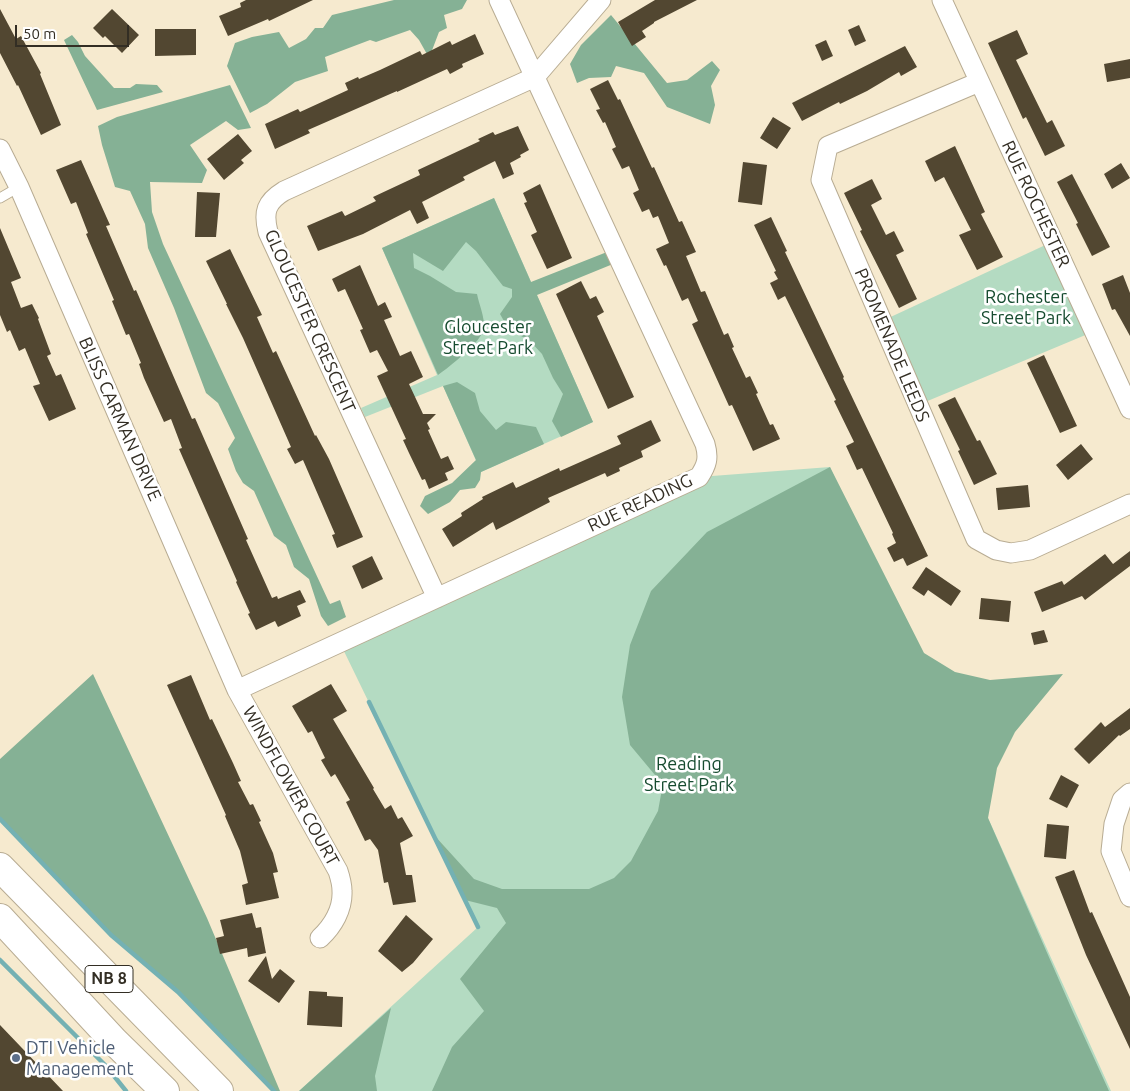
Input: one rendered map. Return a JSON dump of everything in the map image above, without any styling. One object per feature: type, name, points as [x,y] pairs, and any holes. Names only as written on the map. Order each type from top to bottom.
[{"type":"highway","name":"NB 8","points":[[0,868],[219,1091]]},
{"type":"highway","name":"NB 8","points":[[0,918],[114,1041],[165,1091]]},
{"type":"highway","points":[[114,1041],[154,1091]]},
{"type":"street","name":"RUE READING","points":[[238,690],[699,477],[706,467],[708,455],[705,444],[500,0]]},
{"type":"street","points":[[535,77],[601,0]]},
{"type":"street","name":"RUE ROCHESTER","points":[[942,0],[1130,408]]},
{"type":"street","name":"GLOUCESTER CRESCENT","points":[[437,598],[268,232],[266,222],[267,207],[271,199],[284,191],[535,77]]},
{"type":"street","name":"PROMENADE LEEDS","points":[[979,82],[828,146],[821,180],[976,539],[996,550],[1010,553],[1030,550],[1130,504]]},
{"type":"street","name":"BLISS CARMAN DRIVE","points":[[0,149],[19,187],[238,690]]},
{"type":"street","name":"WINDFLOWER COURT","points":[[238,690],[338,871],[342,892],[338,912],[330,929],[320,938]]},
{"type":"street","points":[[1130,793],[1122,800],[1114,824],[1111,851],[1130,897]]},
{"type":"lane","points":[[0,198],[19,187]]},
{"type":"green space","points":[[394,0],[467,0],[462,9],[444,15],[447,28],[439,32],[428,56],[419,40],[410,30],[376,42],[370,40],[325,57],[328,71],[295,82],[267,104],[250,113],[227,66],[235,43],[252,37],[279,32],[289,48],[306,39],[315,28],[323,28],[332,15]]},
{"type":"green space","points":[[611,15],[667,83],[687,80],[712,61],[720,70],[711,86],[715,105],[710,124],[667,107],[644,73],[616,66],[611,77],[589,78],[577,83],[570,64],[581,45]]},
{"type":"green space","points":[[72,35],[85,56],[114,88],[130,88],[136,84],[157,85],[163,92],[97,110],[64,40]]},
{"type":"green space","points":[[230,85],[251,128],[238,130],[226,121],[190,145],[207,170],[202,183],[150,182],[152,212],[163,244],[328,600],[330,604],[340,600],[346,617],[328,626],[321,616],[309,579],[294,567],[286,545],[274,536],[254,491],[243,483],[236,471],[228,449],[235,438],[218,403],[206,393],[174,308],[148,248],[145,224],[130,191],[115,187],[98,126],[117,117]]},
{"type":"green space","name":"Gloucester Street Park","points":[[494,198],[593,422],[481,472],[443,386],[365,417],[361,408],[437,375],[382,248]]},
{"type":"green space","points":[[494,198],[531,282],[607,252],[613,264],[537,295],[593,422],[561,437],[552,421],[563,394],[542,354],[529,340],[509,330],[500,314],[512,297],[512,289],[503,286],[476,251],[466,242],[443,271],[413,253],[414,268],[456,292],[477,294],[483,315],[484,328],[478,340],[438,375],[382,248]]},
{"type":"green space","name":"Rochester Street Park","points":[[1054,241],[1095,331],[918,405],[882,321]]},
{"type":"green space","points":[[457,382],[475,393],[480,411],[496,430],[506,422],[536,427],[544,444],[481,472],[480,480],[475,488],[460,490],[450,502],[428,514],[420,506],[425,496],[452,483],[476,460],[443,386]]},
{"type":"green space","name":"Reading Street Park","points":[[830,467],[1111,1091],[299,1091],[478,927],[340,643],[699,477]]},
{"type":"green space","name":"Reading Street Park","points":[[830,467],[924,653],[955,672],[990,680],[1063,674],[1015,732],[997,768],[988,818],[1109,1091],[432,1091],[452,1047],[484,1011],[460,979],[506,923],[497,908],[465,900],[434,835],[474,879],[502,889],[589,889],[614,878],[631,861],[658,811],[662,789],[655,775],[630,745],[622,697],[630,645],[651,591],[707,532]]},
{"type":"green space","points":[[93,674],[207,918],[280,1091],[274,1091],[178,992],[111,935],[0,819],[0,759]]},
{"type":"green space","points":[[391,1008],[375,1076],[377,1091],[299,1091]]},
{"type":"building","points":[[246,0],[313,0],[269,21],[268,19],[228,36],[219,16],[241,7],[240,3]]},
{"type":"building","points":[[655,0],[697,0],[654,22],[642,31],[646,37],[632,46],[618,22]]},
{"type":"building","points":[[0,9],[16,39],[21,36],[41,73],[61,125],[41,135],[18,85],[0,53]]},
{"type":"building","points":[[112,9],[139,35],[122,53],[105,36],[103,38],[93,28]]},
{"type":"building","points":[[859,25],[866,41],[855,46],[848,30]]},
{"type":"building","points":[[155,29],[196,29],[196,55],[155,56]]},
{"type":"building","points":[[1017,30],[1028,54],[1016,60],[1047,123],[1052,120],[1065,146],[1045,156],[1026,117],[1023,119],[988,43]]},
{"type":"building","points":[[475,34],[484,54],[462,64],[463,67],[450,74],[447,69],[308,130],[310,133],[275,149],[265,124],[298,109],[300,112],[348,90],[345,83],[358,77],[359,79],[420,51],[422,55],[450,41],[452,45]]},
{"type":"building","points":[[826,40],[833,56],[822,61],[815,45]]},
{"type":"building","points":[[905,46],[917,67],[901,76],[899,72],[867,91],[840,104],[839,102],[802,121],[792,103]]},
{"type":"building","points":[[1130,59],[1130,78],[1107,82],[1104,64]]},
{"type":"building","points":[[608,80],[618,100],[620,99],[652,168],[654,167],[679,222],[682,221],[696,252],[686,256],[701,292],[705,291],[724,335],[728,333],[734,347],[732,348],[746,378],[750,376],[770,425],[773,424],[780,439],[753,451],[732,405],[729,406],[692,324],[698,321],[688,298],[682,301],[666,265],[664,266],[656,249],[669,243],[658,216],[653,218],[649,209],[642,212],[633,193],[639,190],[629,166],[622,169],[612,149],[616,147],[605,122],[603,123],[596,110],[600,109],[590,89]]},
{"type":"building","points":[[773,117],[791,128],[777,149],[760,138]]},
{"type":"building","points":[[518,126],[529,150],[510,163],[514,174],[503,179],[495,161],[463,177],[465,180],[422,202],[429,218],[417,224],[410,210],[363,234],[318,251],[307,226],[342,211],[345,216],[376,201],[373,197],[420,175],[418,170],[480,141],[478,139],[493,132],[495,135]]},
{"type":"building","points":[[238,134],[252,151],[241,160],[244,163],[224,180],[207,159]]},
{"type":"building","points":[[955,146],[985,212],[981,214],[1003,257],[977,270],[959,235],[971,230],[944,177],[935,182],[925,161]]},
{"type":"building","points":[[81,160],[110,225],[106,226],[134,291],[136,290],[192,419],[195,418],[272,598],[277,596],[278,599],[300,590],[306,602],[297,606],[301,616],[278,627],[275,621],[256,630],[248,614],[250,613],[237,581],[179,449],[182,448],[171,419],[164,422],[144,378],[139,364],[141,363],[129,334],[126,335],[112,301],[114,300],[86,234],[88,233],[76,202],[71,204],[56,170]]},
{"type":"building","points":[[743,162],[767,165],[762,205],[738,202]]},
{"type":"building","points":[[1121,163],[1130,178],[1112,189],[1104,174]]},
{"type":"building","points":[[1072,174],[1110,247],[1092,256],[1057,182]]},
{"type":"building","points":[[872,179],[882,199],[871,205],[886,235],[894,231],[904,251],[896,255],[917,299],[899,308],[860,231],[862,230],[844,193]]},
{"type":"building","points":[[540,184],[572,258],[547,269],[531,235],[537,232],[524,203],[527,202],[523,193]]},
{"type":"building","points":[[197,192],[220,193],[216,237],[195,237]]},
{"type":"building","points":[[771,217],[787,251],[785,252],[843,378],[928,556],[907,566],[903,558],[894,562],[887,548],[896,543],[893,533],[862,468],[857,470],[846,446],[854,442],[834,401],[836,400],[785,296],[778,300],[770,283],[778,279],[774,272],[776,271],[754,225]]},
{"type":"building","points":[[0,228],[21,278],[11,282],[21,308],[32,304],[39,318],[51,354],[47,356],[56,376],[61,374],[76,409],[49,421],[33,386],[40,384],[25,348],[19,351],[10,330],[7,332],[0,315]]},
{"type":"building","points":[[230,249],[262,315],[257,317],[273,353],[276,351],[315,436],[329,459],[363,537],[337,548],[332,535],[335,534],[303,460],[295,464],[287,449],[291,447],[243,338],[206,261]]},
{"type":"building","points":[[360,265],[378,306],[385,302],[392,317],[384,320],[400,356],[411,351],[423,377],[409,384],[423,414],[436,414],[427,423],[430,429],[428,430],[441,459],[448,456],[454,469],[445,473],[448,480],[429,489],[425,479],[422,480],[403,440],[406,439],[377,376],[388,371],[377,350],[370,353],[360,330],[363,329],[345,289],[338,292],[332,279]]},
{"type":"building","points":[[1123,275],[1130,293],[1130,336],[1115,309],[1112,310],[1102,284]]},
{"type":"building","points":[[581,281],[590,299],[596,296],[604,312],[597,316],[634,397],[608,409],[556,294]]},
{"type":"building","points":[[1044,355],[1077,426],[1060,433],[1027,363]]},
{"type":"building","points":[[955,397],[977,441],[980,440],[997,474],[974,485],[958,451],[960,450],[938,405]]},
{"type":"building","points":[[651,420],[661,441],[641,451],[643,457],[619,468],[620,471],[607,477],[605,473],[548,498],[550,502],[496,530],[493,522],[453,547],[442,529],[462,516],[461,513],[483,499],[482,497],[513,482],[516,488],[559,468],[560,471],[621,444],[617,436]]},
{"type":"building","points":[[1081,444],[1093,459],[1068,480],[1056,465]]},
{"type":"building","points":[[1028,485],[1030,507],[998,510],[996,488]]},
{"type":"building","points":[[1130,551],[1130,566],[1085,600],[1082,596],[1042,612],[1034,592],[1062,581],[1064,585],[1105,554],[1113,564]]},
{"type":"building","points":[[372,556],[383,579],[362,589],[352,566]]},
{"type":"building","points":[[926,567],[961,591],[951,606],[928,590],[924,596],[912,588]]},
{"type":"building","points":[[981,598],[1011,601],[1009,622],[979,619]]},
{"type":"building","points":[[1044,630],[1048,642],[1034,645],[1031,633]]},
{"type":"building","points":[[191,675],[210,720],[212,719],[241,781],[238,782],[250,805],[253,804],[261,821],[259,822],[273,853],[278,872],[273,873],[279,898],[246,905],[242,885],[248,883],[240,851],[226,815],[167,685]]},
{"type":"building","points":[[331,684],[347,711],[333,719],[385,809],[391,805],[398,819],[402,817],[413,836],[400,843],[406,875],[412,875],[416,902],[393,905],[388,882],[384,883],[378,850],[370,839],[365,841],[346,802],[350,800],[335,774],[331,777],[321,760],[325,758],[312,731],[308,733],[292,706]]},
{"type":"building","points":[[1130,708],[1130,729],[1119,735],[1089,764],[1074,749],[1101,722],[1105,727]]},
{"type":"building","points":[[1061,775],[1079,785],[1067,808],[1049,799]]},
{"type":"building","points":[[1047,824],[1069,826],[1066,859],[1044,857]]},
{"type":"building","points":[[1074,870],[1090,913],[1092,912],[1130,997],[1130,1049],[1086,955],[1055,877]]},
{"type":"building","points":[[252,913],[256,928],[261,927],[266,953],[248,957],[247,948],[220,954],[216,938],[224,936],[220,920]]},
{"type":"building","points":[[406,915],[433,939],[413,963],[402,972],[378,951]]},
{"type":"building","points":[[266,956],[272,979],[280,969],[295,981],[279,1003],[248,981]]},
{"type":"building","points":[[309,991],[327,992],[327,996],[343,997],[342,1027],[307,1025]]},
{"type":"building","name":"DTI Vehicle Management","points":[[0,1025],[63,1091],[0,1091]]},
{"type":"waterway","points":[[369,702],[478,927]]},
{"type":"waterway","points":[[0,819],[111,935],[178,992],[274,1091]]},
{"type":"waterway","points":[[0,960],[106,1066],[126,1091]]},
{"type":"place","name":"DTI Vehicle Management","points":[[16,1058]]}]
